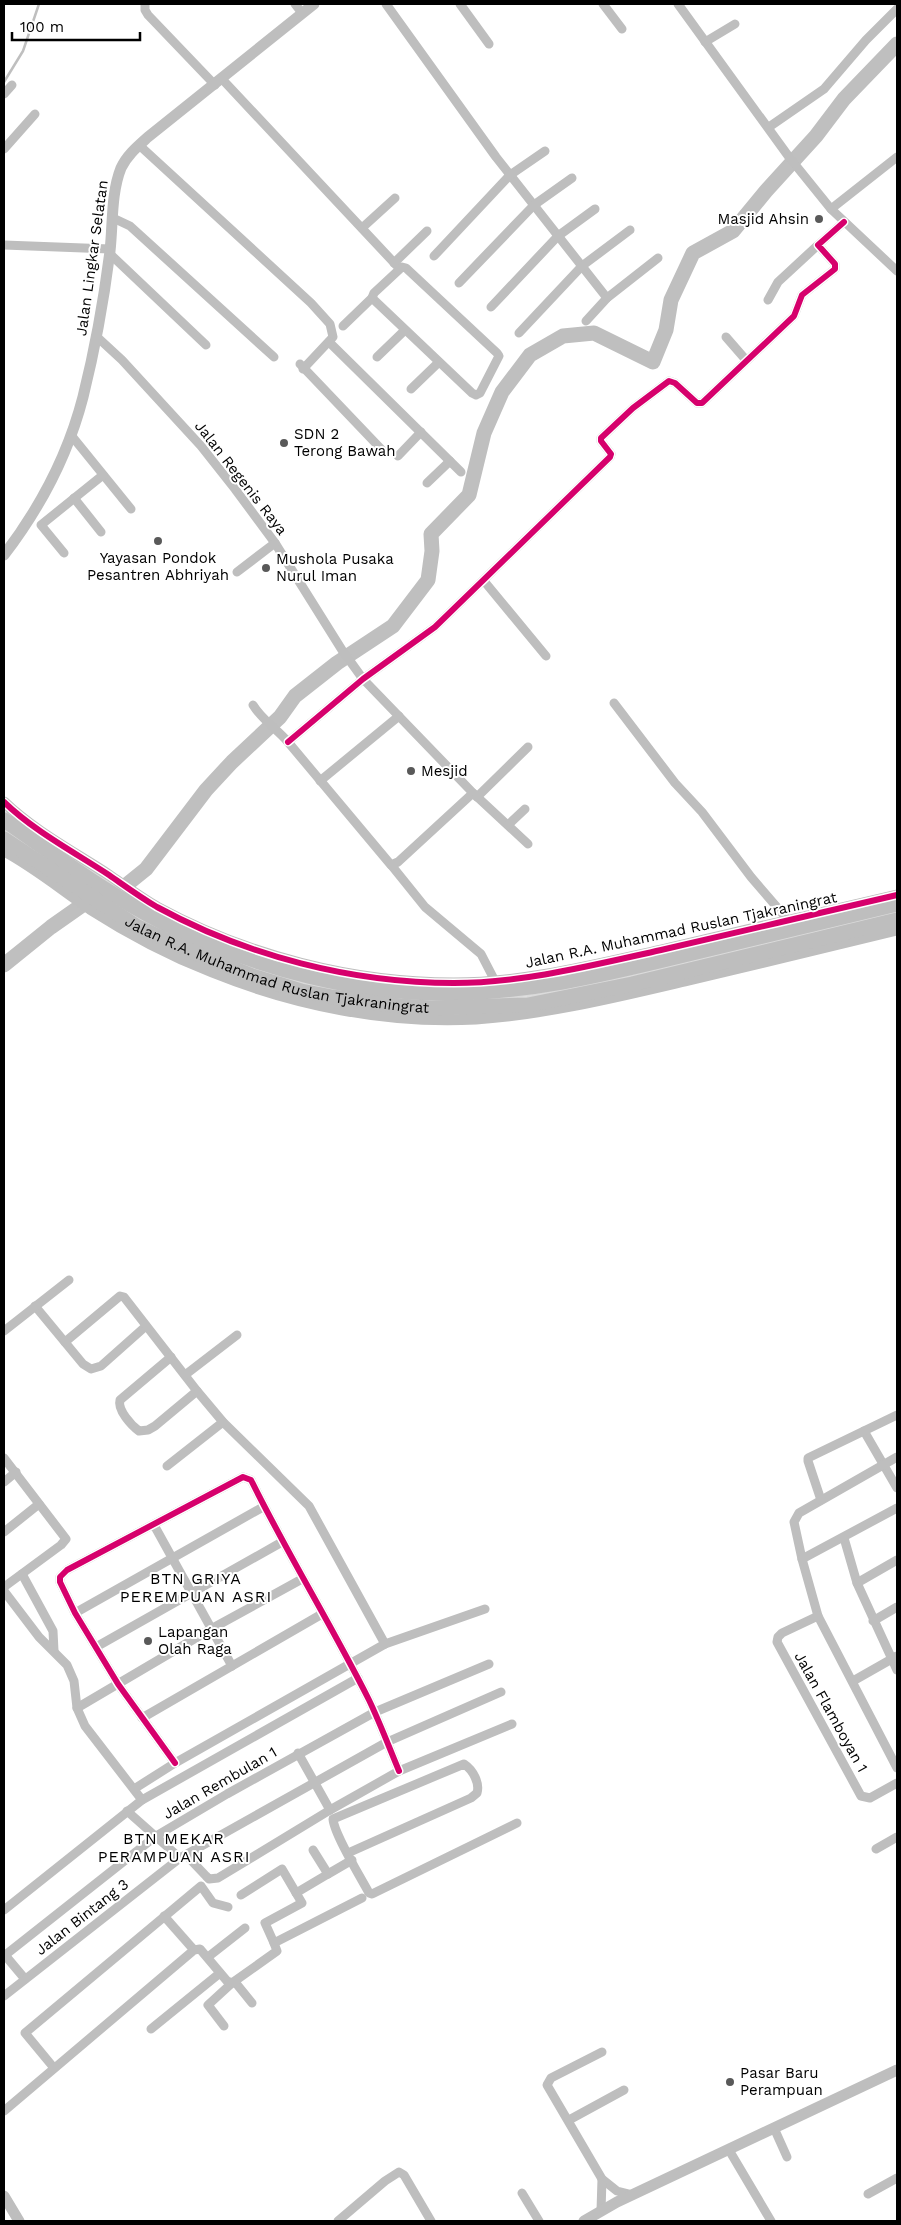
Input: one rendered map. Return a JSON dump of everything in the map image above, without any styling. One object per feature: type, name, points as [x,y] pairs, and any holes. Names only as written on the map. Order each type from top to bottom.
[{"type":"highway","name":"Jalan R.A. Muhammad Ruslan Tjakraningrat","points":[[4,820],[134,930],[252,976],[301,991],[370,1003],[430,1008],[528,1005],[632,984],[897,920]]},
{"type":"highway","name":"Jalan R.A. Muhammad Ruslan Tjakraningrat","points":[[4,839],[94,897],[258,961],[307,975],[364,987],[441,993],[486,992],[577,979],[897,904]]},
{"type":"street","points":[[145,4],[145,10],[148,15],[218,82],[362,228],[396,266],[406,268],[499,356],[480,393],[476,395],[372,298]]},
{"type":"street","name":"Jalan Lingkar Selatan","points":[[4,555],[21,533],[45,493],[71,435],[83,397],[96,336],[110,252],[117,185],[121,169],[127,157],[139,145],[218,82],[299,8],[314,4]]},
{"type":"street","points":[[386,4],[510,175],[608,298]]},
{"type":"street","points":[[460,4],[489,44]]},
{"type":"street","points":[[603,4],[622,29]]},
{"type":"street","points":[[678,4],[789,157],[831,209],[896,266]]},
{"type":"street","points":[[769,127],[824,89],[866,40],[897,9]]},
{"type":"street","points":[[705,42],[735,24]]},
{"type":"street","points":[[4,94],[12,85]]},
{"type":"street","points":[[4,149],[35,114]]},
{"type":"street","points":[[139,145],[312,303],[330,324],[333,337],[330,342],[301,366],[382,450]]},
{"type":"street","points":[[434,256],[510,175],[545,150]]},
{"type":"street","points":[[831,209],[897,157]]},
{"type":"street","points":[[460,283],[534,204],[572,178]]},
{"type":"street","points":[[362,228],[395,198]]},
{"type":"street","points":[[491,307],[558,236],[595,209]]},
{"type":"street","points":[[113,218],[130,226],[274,357]]},
{"type":"street","points":[[768,300],[778,282],[844,222]]},
{"type":"street","points":[[519,333],[582,266],[630,230]]},
{"type":"street","points":[[343,326],[372,298],[396,266],[427,231]]},
{"type":"street","points":[[288,742],[363,679],[435,627],[484,581],[525,537],[610,457],[611,454],[601,441],[601,438],[632,408],[669,381],[674,382],[697,404],[701,404],[794,316],[802,295],[836,268],[835,264],[818,245]]},
{"type":"street","points":[[4,246],[110,252],[206,345]]},
{"type":"street","points":[[586,321],[608,298],[658,258]]},
{"type":"street","points":[[377,358],[405,330]]},
{"type":"street","name":"Jalan Regenis Raya","points":[[96,336],[122,360],[201,446],[275,543],[342,650],[363,679],[475,795],[528,844]]},
{"type":"street","points":[[726,337],[746,360]]},
{"type":"street","points":[[330,342],[461,472]]},
{"type":"street","points":[[411,389],[439,362]]},
{"type":"street","points":[[398,456],[421,432]]},
{"type":"street","points":[[71,435],[131,509]]},
{"type":"street","points":[[428,483],[450,461]]},
{"type":"street","points":[[64,553],[41,525],[103,475]]},
{"type":"street","points":[[74,498],[101,532]]},
{"type":"street","points":[[237,572],[275,543]]},
{"type":"street","points":[[484,581],[546,656]]},
{"type":"street","points":[[614,703],[675,783],[702,812],[751,877],[788,920]]},
{"type":"street","points":[[253,705],[258,714],[270,723],[288,742],[425,907],[481,954],[495,981]]},
{"type":"street","points":[[320,781],[399,716]]},
{"type":"street","points":[[392,866],[528,747]]},
{"type":"street","name":"Jalan R.A. Muhammad Ruslan Tjakraningrat","points":[[4,802],[23,819],[130,890],[157,907],[189,922],[232,940],[304,965],[392,980],[455,983],[495,981],[586,966],[897,895]]},
{"type":"street","points":[[508,825],[525,809]]},
{"type":"street","name":"Jalan R.A. Muhammad Ruslan Tjakraningrat","points":[[4,851],[94,897]]},
{"type":"street","name":"Jalan R.A. Muhammad Ruslan Tjakraningrat","points":[[134,930],[213,972],[258,989],[302,1001],[357,1013],[435,1019],[475,1019],[521,1014],[587,1003],[897,930]]},
{"type":"street","points":[[4,1331],[69,1280]]},
{"type":"street","points":[[65,1342],[120,1296],[126,1300],[223,1422],[309,1506],[385,1644]]},
{"type":"street","points":[[36,1306],[87,1367],[95,1370],[146,1326]]},
{"type":"street","points":[[185,1375],[237,1335]]},
{"type":"street","points":[[170,1357],[120,1400],[120,1407],[136,1428],[139,1431],[150,1429],[197,1391]]},
{"type":"street","points":[[821,1500],[808,1458],[897,1415]]},
{"type":"street","points":[[167,1466],[223,1422]]},
{"type":"street","points":[[864,1431],[897,1488]]},
{"type":"street","points":[[4,1458],[66,1538],[4,1587]]},
{"type":"street","points":[[897,1458],[799,1513],[794,1522],[818,1616],[897,1768]]},
{"type":"street","points":[[4,1482],[16,1472]]},
{"type":"street","points":[[175,1763],[118,1684],[75,1613],[60,1582],[64,1572],[243,1477],[251,1480],[263,1507],[358,1678],[375,1712],[399,1771]]},
{"type":"street","points":[[4,1532],[39,1504]]},
{"type":"street","points":[[75,1613],[263,1507]]},
{"type":"street","points":[[802,1559],[897,1508]]},
{"type":"street","points":[[154,1525],[232,1666]]},
{"type":"street","points":[[844,1538],[857,1583],[873,1621],[894,1657],[897,1670]]},
{"type":"street","points":[[96,1647],[282,1542]]},
{"type":"street","points":[[857,1583],[897,1560]]},
{"type":"street","points":[[22,1574],[53,1631],[55,1640],[54,1650]]},
{"type":"street","points":[[77,1708],[211,1629],[302,1579]]},
{"type":"street","points":[[4,1591],[39,1637],[62,1658],[74,1681],[77,1708],[85,1726],[142,1800]]},
{"type":"street","points":[[873,1621],[897,1607]]},
{"type":"street","points":[[134,1788],[385,1644],[485,1609]]},
{"type":"street","points":[[142,1718],[322,1614]]},
{"type":"street","name":"Jalan Flamboyan 1","points":[[818,1616],[778,1637],[777,1642],[861,1796],[870,1798],[897,1783]]},
{"type":"street","points":[[853,1681],[894,1657]]},
{"type":"street","name":"Jalan Rembulan 1","points":[[4,1955],[156,1836],[298,1753],[375,1712],[489,1664]]},
{"type":"street","points":[[4,1910],[142,1800],[358,1678]]},
{"type":"street","name":"Jalan Bintang 3","points":[[4,1996],[183,1857],[387,1742],[501,1692]]},
{"type":"street","points":[[127,1811],[206,1876],[213,1879],[218,1878],[330,1810],[399,1771],[512,1724]]},
{"type":"street","points":[[298,1753],[330,1810]]},
{"type":"street","points":[[296,1893],[328,1874],[350,1856],[471,1798],[477,1793],[478,1784],[469,1767],[462,1764],[336,1816],[333,1819],[333,1823],[350,1856],[369,1893],[372,1894],[517,1823]]},
{"type":"street","points":[[876,1849],[897,1837]]},
{"type":"street","points":[[313,1850],[328,1874]]},
{"type":"street","points":[[224,2026],[208,2005],[233,1982],[277,1951],[265,1923],[302,1903],[282,1869],[241,1895]]},
{"type":"street","points":[[54,2068],[25,2034],[200,1886],[213,1903],[228,1907]]},
{"type":"street","points":[[274,1943],[362,1898]]},
{"type":"street","points":[[164,1916],[194,1950]]},
{"type":"street","points":[[208,1957],[245,1928]]},
{"type":"street","points":[[4,2110],[194,1950],[200,1949],[229,1983],[233,1982],[252,2003]]},
{"type":"street","points":[[4,1955],[25,1980]]},
{"type":"street","points":[[151,2029],[220,1973]]},
{"type":"street","points":[[602,2052],[551,2078],[547,2082],[602,2179],[617,2191],[633,2195]]},
{"type":"street","points":[[584,2221],[633,2195],[897,2070]]},
{"type":"street","points":[[569,2120],[624,2090]]},
{"type":"street","points":[[774,2128],[787,2157]]},
{"type":"street","points":[[729,2150],[772,2221]]},
{"type":"street","points":[[338,2221],[385,2180],[399,2172],[404,2175],[431,2221]]},
{"type":"street","points":[[868,2194],[897,2178]]},
{"type":"street","points":[[602,2179],[602,2211]]},
{"type":"street","points":[[522,2193],[539,2221]]},
{"type":"street","points":[[4,2196],[19,2221]]},
{"type":"waterway","points":[[4,82],[23,51],[39,4]]},
{"type":"waterway","points":[[4,965],[51,927],[88,901],[120,890],[146,869],[206,790],[232,762],[280,717],[295,696],[337,663],[393,626],[428,580],[432,551],[431,534],[469,495],[484,433],[502,392],[530,355],[563,336],[594,333],[653,362],[666,330],[671,300],[693,253],[733,231],[816,136],[844,99],[897,44]]},
{"type":"cycle path","points":[[288,742],[363,679],[435,627],[610,457],[611,454],[601,441],[601,438],[633,408],[669,381],[675,383],[697,403],[702,403],[794,316],[802,295],[835,269],[835,264],[818,245],[844,222]]},
{"type":"cycle path","points":[[4,802],[55,841],[157,907],[191,924],[227,940],[264,953],[339,972],[377,978],[454,983],[532,977],[691,943],[897,895]]},
{"type":"cycle path","points":[[175,1763],[118,1684],[75,1613],[60,1582],[60,1577],[67,1570],[243,1477],[251,1480],[355,1672],[399,1771]]},
{"type":"place","name":"Masjid Ahsin","points":[[819,219]]},
{"type":"place","name":"SDN 2 Terong Bawah","points":[[284,443]]},
{"type":"place","name":"Yayasan Pondok Pesantren Abhriyah","points":[[158,541]]},
{"type":"place","name":"Mushola Pusaka Nurul Iman","points":[[266,568]]},
{"type":"place","name":"Mesjid","points":[[411,771]]},
{"type":"place","name":"Lapangan Olah Raga","points":[[148,1641]]},
{"type":"place","name":"Pasar Baru Perampuan","points":[[730,2082]]},
{"type":"district","name":"BTN GRIYA PEREMPUAN ASRI","points":[[196,1587]]},
{"type":"district","name":"BTN MEKAR PERAMPUAN ASRI","points":[[174,1847]]}]
